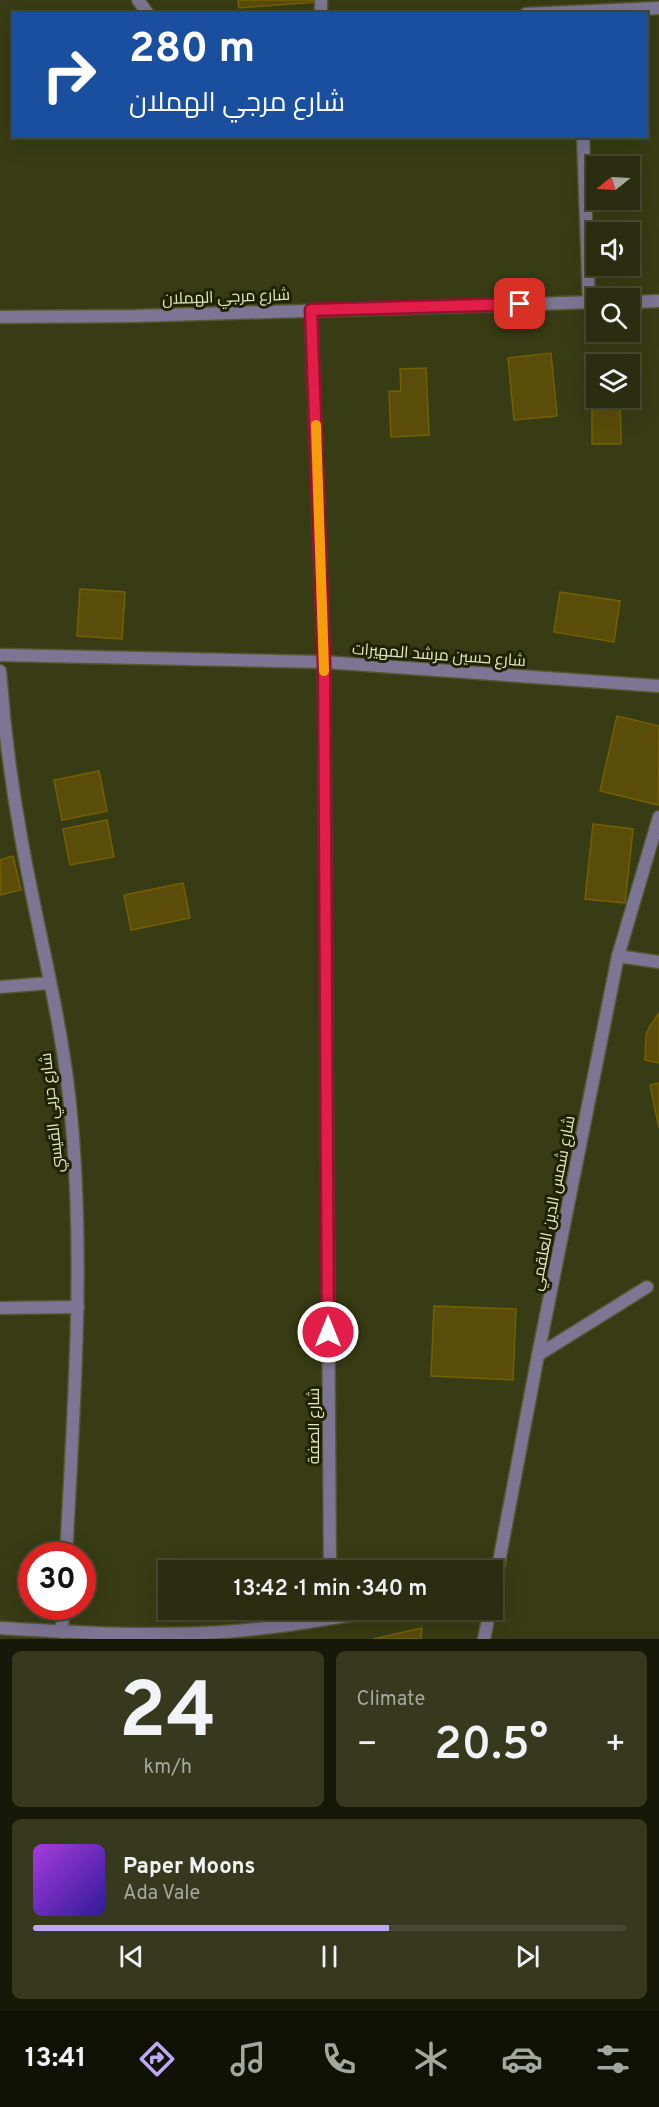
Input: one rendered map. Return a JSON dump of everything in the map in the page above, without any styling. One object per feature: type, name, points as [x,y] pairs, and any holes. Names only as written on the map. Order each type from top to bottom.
[{"type":"street","points":[[578,12],[659,8]]},
{"type":"street","points":[[583,138],[592,288]]},
{"type":"street","points":[[640,302],[659,301]]},
{"type":"street","name":"شارع مرجي الهملان","points":[[0,317],[135,316],[586,302]]},
{"type":"street","name":"شارع الصفة","points":[[311,310],[324,662],[330,1560]]},
{"type":"street","name":"شارع حسين مرشد المهيرات","points":[[0,655],[324,662],[659,686]]},
{"type":"street","name":"شارع حربي القيسي","points":[[0,671],[4,726],[21,837],[69,1094],[77,1204],[78,1308],[67,1542]]},
{"type":"street","name":"شارع شمس الدين العلقمي","points":[[498,1560],[618,956],[659,817]]},
{"type":"street","points":[[618,956],[659,962]]},
{"type":"street","points":[[0,987],[50,983]]},
{"type":"street","points":[[538,1355],[647,1287]]},
{"type":"street","points":[[0,1308],[78,1308]]},
{"type":"street","points":[[62,1620],[62,1632]]},
{"type":"street","points":[[0,1628],[62,1632],[202,1633],[290,1620]]},
{"type":"street","points":[[484,1639],[488,1620]]},
{"type":"building","points":[[238,0],[317,0],[317,2],[239,8]]},
{"type":"building","points":[[551,353],[557,416],[514,420],[508,358]]},
{"type":"building","points":[[426,368],[429,435],[391,437],[389,391],[401,391],[400,369]]},
{"type":"building","points":[[592,408],[620,408],[621,444],[592,444]]},
{"type":"building","points":[[80,589],[125,592],[122,639],[77,636]]},
{"type":"building","points":[[560,592],[620,601],[614,642],[554,632]]},
{"type":"building","points":[[617,716],[659,726],[658,805],[600,791]]},
{"type":"building","points":[[99,771],[107,811],[62,820],[54,780]]},
{"type":"building","points":[[107,820],[114,857],[70,865],[63,829]]},
{"type":"building","points":[[593,824],[633,829],[625,903],[585,899]]},
{"type":"building","points":[[13,856],[21,890],[0,895],[0,860]]},
{"type":"building","points":[[183,883],[190,918],[131,930],[124,895]]},
{"type":"building","points":[[659,1013],[659,1063],[645,1060],[646,1035]]},
{"type":"building","points":[[659,1083],[659,1128],[650,1085]]},
{"type":"building","points":[[434,1306],[516,1309],[513,1380],[431,1376]]},
{"type":"building","points":[[422,1628],[421,1639],[373,1639]]},
{"type":"slow traffic","points":[[316,425],[324,671]]},
{"type":"route","points":[[328,1332],[324,662],[311,310],[520,304]]}]
